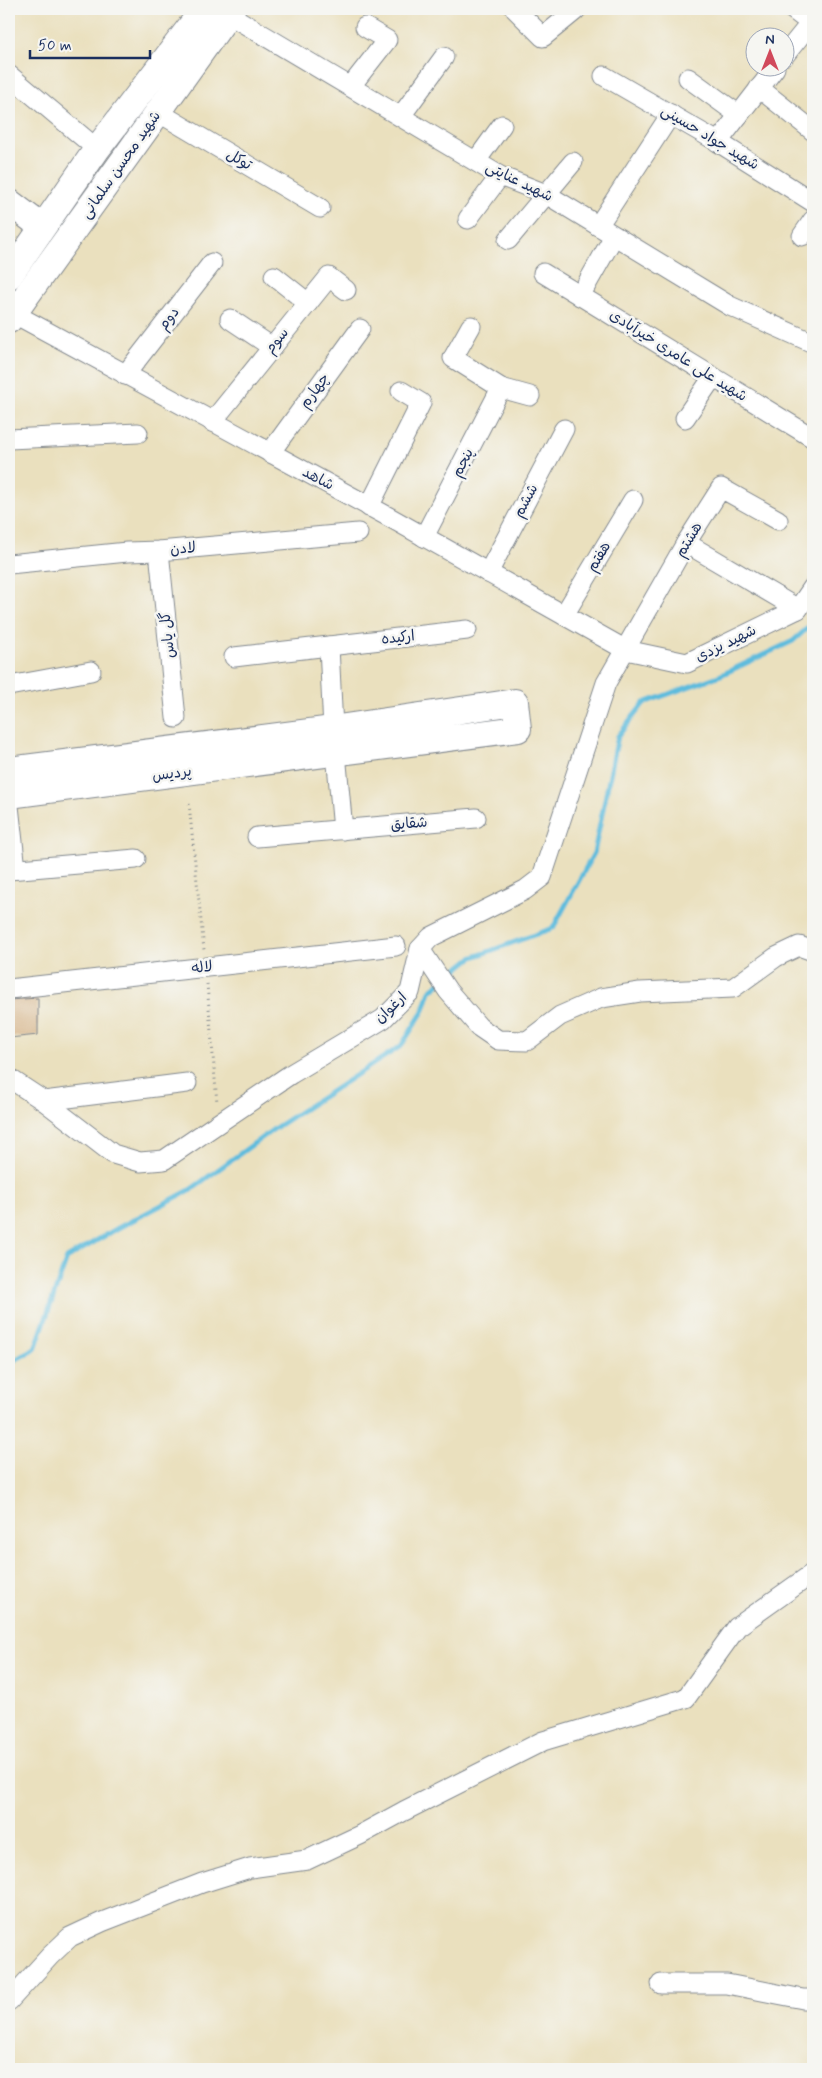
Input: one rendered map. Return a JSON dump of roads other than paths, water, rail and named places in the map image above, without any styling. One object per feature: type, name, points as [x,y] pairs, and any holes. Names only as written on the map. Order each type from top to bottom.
[{"type":"street","points":[[515,9],[543,37],[576,10]]},
{"type":"street","points":[[792,9],[812,23],[794,44]]},
{"type":"street","name":"شهید عنایتی","points":[[221,11],[351,86],[500,176],[546,194],[730,306],[813,343]]},
{"type":"street","name":"شهید محسن سلمانی","points":[[10,315],[158,112],[221,11]]},
{"type":"street","name":"شهید محسن سلمانی","points":[[9,276],[98,149],[221,11]]},
{"type":"street","points":[[351,86],[387,40],[365,27]]},
{"type":"street","points":[[400,116],[444,57]]},
{"type":"street","points":[[9,75],[98,149]]},
{"type":"street","name":"شهید جواد حسینی","points":[[604,76],[718,142],[813,202]]},
{"type":"street","points":[[688,78],[739,114]]},
{"type":"street","points":[[718,142],[768,78]]},
{"type":"street","points":[[759,88],[813,131]]},
{"type":"street","name":"توکل","points":[[158,112],[320,208]]},
{"type":"street","points":[[598,226],[671,114]]},
{"type":"street","points":[[476,161],[502,125]]},
{"type":"street","points":[[508,240],[573,162]]},
{"type":"street","points":[[468,219],[500,176]]},
{"type":"street","points":[[9,202],[42,227]]},
{"type":"street","points":[[802,236],[813,220]]},
{"type":"street","points":[[580,296],[614,236]]},
{"type":"street","name":"دوم","points":[[125,375],[212,263]]},
{"type":"street","name":"شهید علی عامری خیرآبادی","points":[[543,272],[813,438]]},
{"type":"street","points":[[274,276],[308,303]]},
{"type":"street","name":"سوم","points":[[212,422],[328,277],[346,290]]},
{"type":"street","name":"شاهد","points":[[10,315],[270,453],[626,650]]},
{"type":"street","points":[[230,319],[272,347]]},
{"type":"street","points":[[471,326],[454,358],[501,388],[530,396]]},
{"type":"street","name":"چهارم","points":[[270,453],[360,329]]},
{"type":"street","points":[[685,418],[713,377]]},
{"type":"street","name":"پنجم","points":[[424,537],[501,388]]},
{"type":"street","points":[[369,507],[421,403],[401,390]]},
{"type":"street","name":"ششم","points":[[488,573],[564,429]]},
{"type":"street","points":[[9,439],[138,434]]},
{"type":"street","name":"هشتم","points":[[626,650],[686,543],[721,488],[778,520]]},
{"type":"street","name":"هفتم","points":[[564,615],[633,500]]},
{"type":"street","name":"لادن","points":[[9,564],[127,552],[159,551],[358,533]]},
{"type":"street","points":[[686,543],[798,609]]},
{"type":"street","name":"گل یاس","points":[[159,551],[176,718]]},
{"type":"street","name":"شهید یزدی","points":[[626,650],[687,663],[798,609],[813,587]]},
{"type":"street","name":"ارکیده","points":[[234,657],[467,630]]},
{"type":"street","points":[[329,646],[334,741],[343,830]]},
{"type":"street","points":[[626,650],[606,683],[542,877],[524,890],[431,937],[420,949],[448,991],[479,1026],[498,1040],[527,1041],[560,1016],[601,998],[640,992],[733,988],[776,957],[799,946],[813,950]]},
{"type":"street","points":[[9,686],[90,671]]},
{"type":"street","points":[[515,702],[518,728],[334,741],[515,702]]},
{"type":"street","name":"پردیس","points":[[9,770],[334,741]]},
{"type":"street","name":"پردیس","points":[[9,795],[334,741]]},
{"type":"street","points":[[9,806],[12,870],[136,859]]},
{"type":"street","name":"شقایق","points":[[257,837],[476,818]]},
{"type":"street","name":"لاله","points":[[9,989],[396,946]]},
{"type":"street","name":"ارغوان","points":[[9,1078],[44,1101],[113,1154],[140,1162],[164,1160],[291,1074],[384,1019],[410,992],[420,949]]},
{"type":"street","points":[[44,1101],[187,1083]]},
{"type":"street","points":[[9,2002],[50,1956],[70,1938],[102,1922],[202,1883],[250,1868],[307,1860],[360,1835],[543,1741],[686,1698],[737,1627],[813,1572]]},
{"type":"street","points":[[661,1984],[727,1984],[803,1999],[813,1999]]},
{"type":"waterway","points":[[9,1363],[35,1349],[67,1258],[118,1228],[190,1190],[278,1126],[401,1046],[424,1010],[430,991],[471,958],[553,928],[594,853],[618,736],[644,703],[721,675],[793,641],[813,623]]}]
